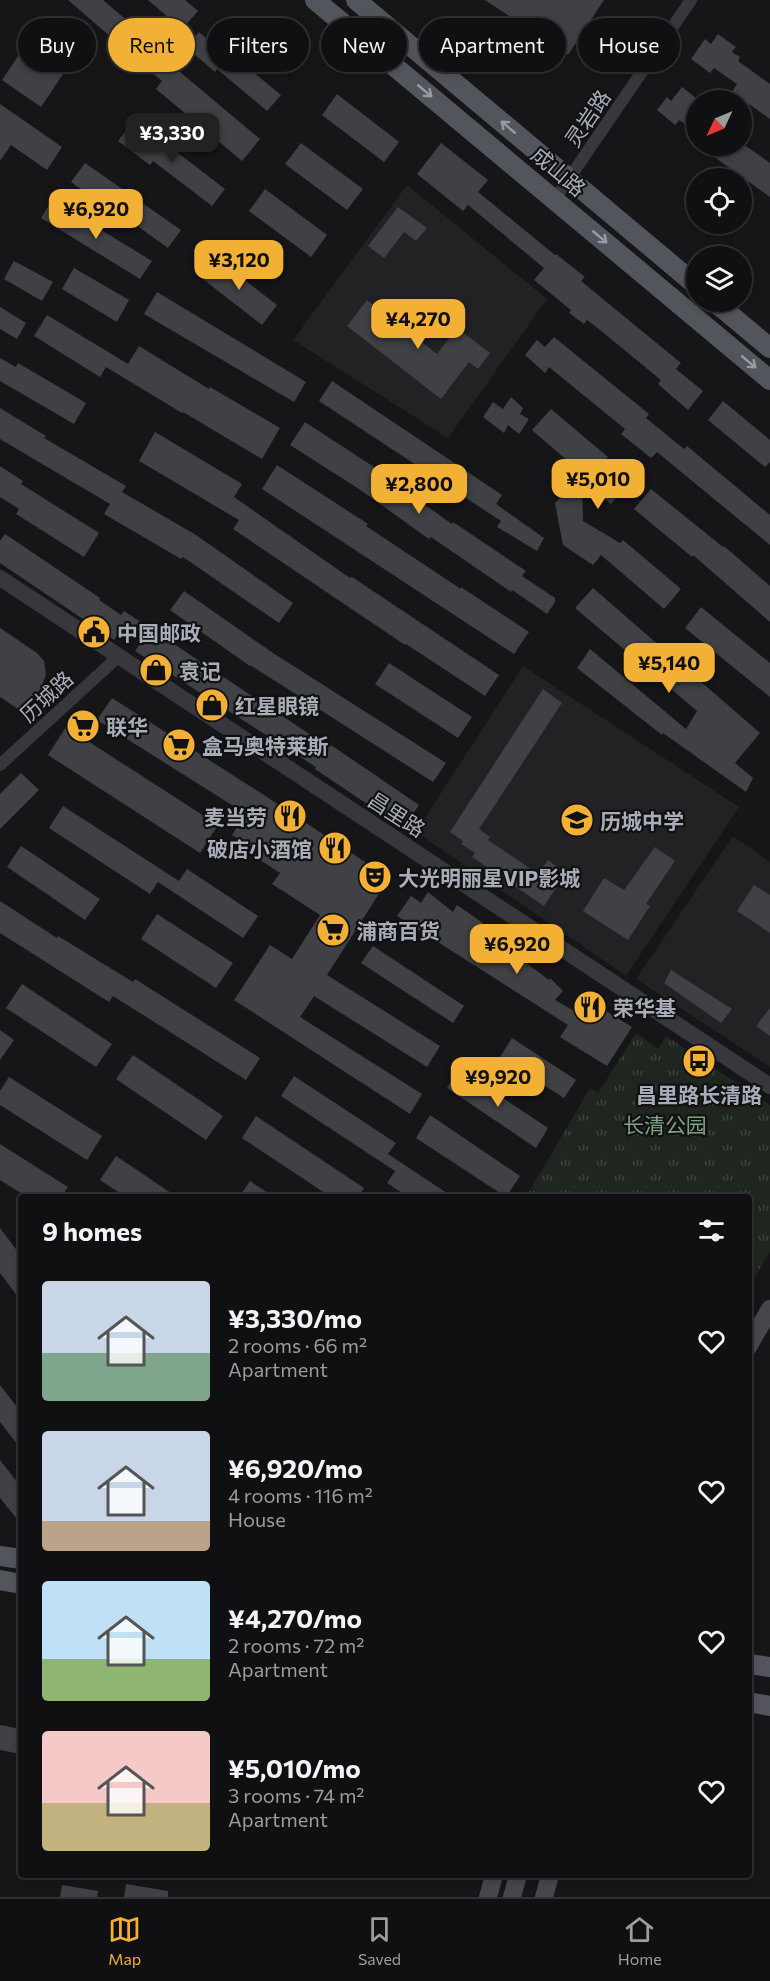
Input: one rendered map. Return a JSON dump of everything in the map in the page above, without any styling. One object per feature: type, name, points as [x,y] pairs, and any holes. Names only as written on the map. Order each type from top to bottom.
[{"type":"main road","name":"成山路","points":[[315,0],[770,380]]},
{"type":"main road","name":"成山路","points":[[356,0],[686,277]]},
{"type":"main road","points":[[727,312],[770,348]]},
{"type":"main road","points":[[752,1340],[770,1309]]},
{"type":"main road","points":[[0,1556],[18,1559]]},
{"type":"main road","points":[[0,1580],[18,1583]]},
{"type":"main road","points":[[752,1665],[770,1667]]},
{"type":"main road","points":[[752,1703],[770,1706]]},
{"type":"main road","points":[[488,1897],[493,1878]]},
{"type":"main road","points":[[512,1897],[517,1878]]},
{"type":"main road","points":[[544,1897],[549,1878]]},
{"type":"street","name":"灵岩路","points":[[555,199],[692,0]]},
{"type":"street","name":"昌里路","points":[[0,578],[770,1086]]},
{"type":"street","name":"历城路","points":[[0,765],[119,656]]},
{"type":"shaded area","points":[[407,185],[547,299],[448,438],[293,340]]},
{"type":"shaded area","name":"历城中学","points":[[523,666],[739,807],[626,976],[416,832]]},
{"type":"shaded area","points":[[733,836],[770,862],[770,1067],[636,979]]},
{"type":"green space","name":"长清公园","points":[[636,1033],[658,1049],[666,1036],[770,1105],[770,1251],[752,1282],[752,1194],[528,1194],[590,1088],[598,1093]]},
{"type":"building","points":[[68,0],[103,0],[124,18],[108,18],[108,34],[96,24],[96,18],[89,18]]},
{"type":"building","points":[[148,0],[185,0],[198,11],[192,18],[169,18]]},
{"type":"building","points":[[485,0],[604,0],[592,18],[578,18],[578,40],[568,55],[566,54],[566,18],[512,18]]},
{"type":"building","points":[[199,32],[207,39],[207,65],[195,55],[195,37]]},
{"type":"building","points":[[718,34],[736,47],[732,52],[740,57],[738,61],[770,84],[770,119],[752,106],[752,90],[733,90],[737,84],[714,68],[710,73],[691,59],[705,39],[711,44]]},
{"type":"building","points":[[18,56],[18,72],[64,72],[41,107],[2,80]]},
{"type":"building","points":[[152,72],[180,72],[260,139],[242,161],[156,89],[162,81]]},
{"type":"building","points":[[221,72],[253,72],[281,95],[267,111]]},
{"type":"building","points":[[682,87],[686,90],[686,125],[679,120],[675,125],[657,110],[667,97],[671,101]]},
{"type":"building","points":[[337,94],[399,142],[384,162],[322,115]]},
{"type":"building","points":[[0,104],[62,147],[47,170],[11,145],[0,161]]},
{"type":"building","points":[[131,124],[158,144],[161,140],[225,189],[212,206],[153,161],[150,165],[118,141]]},
{"type":"building","points":[[301,143],[363,189],[347,210],[285,164]]},
{"type":"building","points":[[441,143],[488,180],[478,192],[585,277],[581,281],[681,363],[676,369],[703,391],[688,410],[658,384],[661,380],[587,320],[584,324],[569,313],[571,310],[534,280],[544,268],[468,205],[463,211],[417,174]]},
{"type":"building","points":[[752,150],[770,163],[770,197],[752,184],[752,168],[730,168],[713,156],[752,156]]},
{"type":"building","points":[[85,163],[181,230],[168,248],[115,210],[113,213],[71,182]]},
{"type":"building","points":[[265,189],[327,235],[311,257],[249,211]]},
{"type":"building","points":[[52,200],[152,261],[140,279],[41,218]]},
{"type":"building","points":[[398,207],[427,228],[416,241],[404,232],[384,258],[368,246]]},
{"type":"building","points":[[215,257],[277,305],[262,325],[204,280],[207,277],[202,273]]},
{"type":"building","points":[[14,261],[53,282],[42,301],[4,279]]},
{"type":"building","points":[[74,268],[129,300],[117,322],[62,289]]},
{"type":"building","points":[[157,292],[306,382],[294,402],[144,314]]},
{"type":"building","points":[[367,300],[437,354],[457,328],[490,353],[478,369],[469,362],[441,399],[347,326]]},
{"type":"building","points":[[0,307],[26,323],[17,339],[0,329]]},
{"type":"building","points":[[47,315],[128,364],[139,346],[209,389],[210,387],[280,428],[262,459],[106,367],[100,377],[34,336]]},
{"type":"building","points":[[554,337],[649,414],[646,418],[684,449],[687,446],[770,515],[770,545],[657,452],[651,458],[621,434],[625,429],[549,367],[545,373],[525,355],[537,340],[545,347]]},
{"type":"building","points":[[0,358],[16,367],[18,363],[86,403],[74,424],[0,381]]},
{"type":"building","points":[[332,381],[502,495],[496,504],[544,538],[537,551],[497,527],[501,521],[319,401]]},
{"type":"building","points":[[511,397],[523,408],[520,414],[529,419],[519,434],[508,425],[504,433],[483,417],[493,402],[503,409]]},
{"type":"building","points":[[723,401],[770,440],[770,462],[765,467],[708,420]]},
{"type":"building","points":[[0,408],[46,436],[44,438],[126,486],[122,492],[196,535],[293,603],[279,623],[183,557],[181,559],[104,514],[110,504],[0,439]]},
{"type":"building","points":[[551,409],[608,457],[604,461],[630,481],[611,504],[582,480],[583,521],[620,543],[623,540],[681,589],[664,609],[601,555],[593,565],[563,545],[555,503],[566,492],[568,494],[584,475],[532,430]]},
{"type":"building","points":[[305,422],[374,467],[452,524],[453,522],[526,571],[522,576],[555,598],[547,614],[431,537],[429,539],[359,489],[290,445]]},
{"type":"building","points":[[155,432],[242,484],[234,497],[350,578],[352,577],[499,675],[485,696],[233,529],[239,520],[139,461]]},
{"type":"building","points":[[277,465],[529,632],[514,654],[262,489]]},
{"type":"building","points":[[0,466],[23,481],[21,484],[99,533],[84,557],[16,514],[19,509],[0,497]]},
{"type":"building","points":[[651,489],[724,546],[770,586],[770,622],[693,555],[692,557],[634,509]]},
{"type":"building","points":[[5,534],[100,598],[99,600],[121,615],[124,611],[419,805],[403,828],[315,769],[316,767],[135,651],[142,641],[122,628],[114,640],[0,563],[0,541]]},
{"type":"building","points":[[593,588],[760,733],[735,763],[753,778],[746,792],[663,733],[662,735],[577,668],[590,649],[686,729],[697,711],[575,608]]},
{"type":"building","points":[[184,591],[273,653],[446,763],[433,782],[250,666],[170,610]]},
{"type":"building","points":[[701,607],[770,663],[770,697],[685,628]]},
{"type":"building","points":[[0,628],[37,653],[44,661],[46,674],[42,686],[24,713],[0,697]]},
{"type":"building","points":[[389,663],[472,717],[458,738],[375,684]]},
{"type":"building","points":[[543,689],[562,703],[479,829],[490,837],[488,840],[538,874],[548,860],[566,873],[544,906],[472,857],[475,853],[461,844],[463,841],[450,832]]},
{"type":"building","points":[[112,698],[389,878],[327,975],[440,1046],[427,1067],[314,996],[300,1017],[422,1094],[410,1114],[234,1000],[270,945],[292,959],[320,915],[272,884],[280,873],[254,856],[257,851],[232,835],[246,814],[97,720]]},
{"type":"building","points":[[66,727],[218,825],[200,853],[48,755]]},
{"type":"building","points":[[21,773],[39,790],[0,829],[0,794]]},
{"type":"building","points":[[63,806],[179,881],[187,869],[258,916],[243,938],[158,882],[150,894],[49,828]]},
{"type":"building","points":[[21,846],[100,899],[85,920],[7,867]]},
{"type":"building","points":[[655,847],[675,861],[646,904],[650,906],[628,940],[583,911],[604,878],[624,890]]},
{"type":"building","points":[[754,885],[770,895],[770,933],[737,911]]},
{"type":"building","points":[[428,892],[453,912],[457,905],[483,923],[479,928],[549,980],[550,978],[563,991],[555,1000],[576,1012],[585,998],[632,1027],[607,1066],[560,1037],[568,1025],[397,916],[411,896],[421,903]]},
{"type":"building","points":[[0,901],[57,938],[58,936],[133,982],[135,979],[260,1058],[246,1080],[113,996],[109,1002],[0,933]]},
{"type":"building","points":[[157,914],[233,963],[216,988],[141,939]]},
{"type":"building","points":[[373,946],[464,1006],[453,1023],[361,963]]},
{"type":"building","points":[[671,970],[732,1009],[721,1023],[664,983]]},
{"type":"building","points":[[22,984],[112,1044],[96,1067],[6,1008]]},
{"type":"building","points":[[770,1008],[770,1036],[756,1026]]},
{"type":"building","points":[[0,1030],[14,1040],[0,1060]]},
{"type":"building","points":[[512,1038],[576,1080],[564,1098],[500,1057]]},
{"type":"building","points":[[133,1055],[223,1116],[206,1140],[116,1079]]},
{"type":"building","points":[[459,1069],[548,1128],[536,1148],[447,1088]]},
{"type":"building","points":[[294,1076],[396,1143],[388,1154],[448,1194],[404,1194],[387,1183],[395,1171],[281,1096]]},
{"type":"building","points":[[9,1077],[102,1136],[87,1160],[0,1105],[0,1091]]},
{"type":"building","points":[[430,1115],[520,1176],[508,1194],[501,1194],[416,1138]]},
{"type":"building","points":[[256,1116],[364,1188],[360,1194],[326,1194],[242,1138]]},
{"type":"building","points":[[0,1144],[68,1187],[63,1194],[22,1194],[0,1180]]},
{"type":"building","points":[[116,1156],[173,1194],[121,1194],[100,1180]]},
{"type":"building","points":[[250,1181],[270,1194],[241,1194]]},
{"type":"building","points":[[0,1228],[18,1252],[18,1297],[0,1273]]},
{"type":"building","points":[[0,1385],[18,1408],[18,1445],[0,1422]]},
{"type":"building","points":[[0,1460],[18,1483],[18,1520],[0,1498]]},
{"type":"building","points":[[0,1725],[18,1728],[18,1753],[0,1750]]},
{"type":"building","points":[[126,1884],[168,1891],[168,1897],[124,1897]]},
{"type":"building","points":[[62,1885],[98,1891],[97,1897],[60,1897]]},
{"type":"place","name":"中国邮政","points":[[94,632]]},
{"type":"place","name":"袁记","points":[[156,670]]},
{"type":"place","name":"红星眼镜","points":[[212,705]]},
{"type":"place","name":"联华","points":[[83,726]]},
{"type":"place","name":"盒马奥特莱斯","points":[[179,745]]},
{"type":"place","name":"麦当劳","points":[[290,816]]},
{"type":"place","name":"历城中学","points":[[577,820]]},
{"type":"place","name":"破店小酒馆","points":[[335,848]]},
{"type":"place","name":"大光明丽星VIP影城","points":[[375,877]]},
{"type":"place","name":"浦商百货","points":[[333,930]]},
{"type":"place","name":"荣华基","points":[[590,1007]]},
{"type":"place","name":"昌里路长清路","points":[[699,1061]]}]
